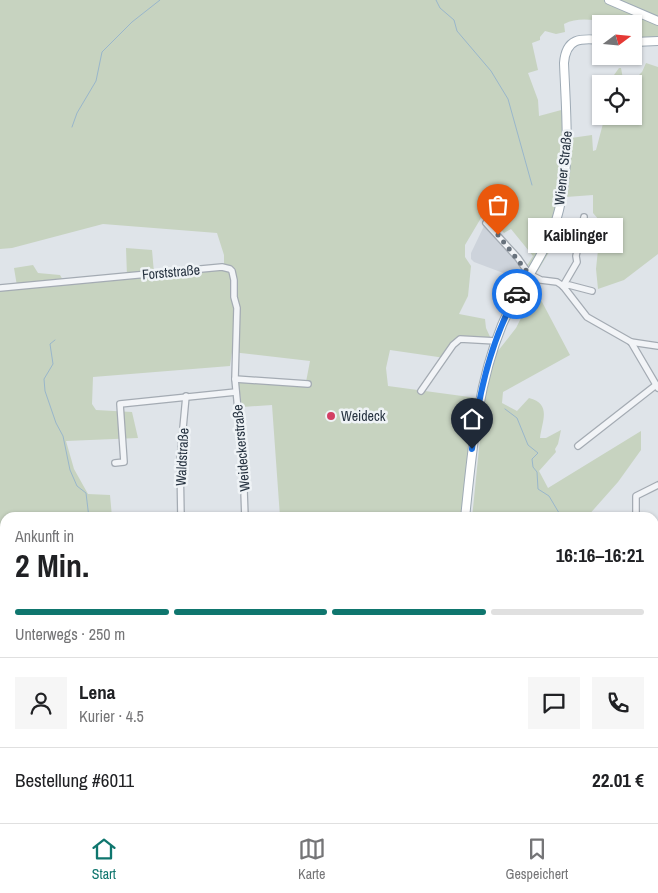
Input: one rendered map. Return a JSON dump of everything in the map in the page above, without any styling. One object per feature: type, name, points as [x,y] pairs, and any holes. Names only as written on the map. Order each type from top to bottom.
[{"type":"main road","points":[[609,0],[658,21]]},
{"type":"main road","name":"Wiener Straße","points":[[466,512],[476,418],[496,341],[514,300],[551,234],[563,193],[568,140],[565,53],[571,44],[577,40],[592,39]]},
{"type":"main road","points":[[642,42],[658,41]]},
{"type":"street","points":[[563,286],[577,262],[576,256],[584,217]]},
{"type":"street","points":[[486,223],[513,252],[529,274],[540,280],[557,282],[563,286],[587,317],[630,342],[658,346]]},
{"type":"street","name":"Forststraße","points":[[0,288],[222,267],[230,268],[234,280],[237,314],[235,379]]},
{"type":"street","points":[[563,286],[569,285],[592,291]]},
{"type":"street","points":[[421,392],[453,345],[460,339],[496,341]]},
{"type":"street","points":[[578,446],[657,387],[630,342]]},
{"type":"street","points":[[235,379],[308,384]]},
{"type":"street","name":"Weideckerstraße","points":[[235,379],[243,462],[245,512]]},
{"type":"street","points":[[115,463],[124,462],[120,404],[236,392]]},
{"type":"street","name":"Waldstraße","points":[[180,512],[180,460],[186,396]]},
{"type":"street","points":[[636,512],[636,496],[658,485]]},
{"type":"shaded area","points":[[484,226],[518,263],[523,273],[519,279],[474,262],[471,259],[471,253]]},
{"type":"green space","points":[[0,0],[658,0],[658,42],[642,41],[642,15],[592,15],[592,20],[575,20],[564,24],[565,32],[556,34],[545,31],[540,40],[532,43],[538,70],[528,73],[538,100],[539,116],[565,109],[571,138],[592,135],[593,151],[596,150],[603,125],[642,125],[642,75],[639,75],[646,63],[658,67],[658,254],[624,280],[598,289],[596,269],[599,220],[593,213],[593,195],[566,197],[551,249],[537,272],[530,266],[524,265],[528,264],[533,256],[511,229],[504,233],[495,223],[492,225],[481,218],[465,245],[465,257],[471,266],[468,296],[459,314],[485,319],[486,328],[491,339],[462,337],[445,358],[390,350],[386,368],[388,386],[477,398],[473,411],[463,512],[280,512],[272,405],[242,407],[238,381],[306,382],[310,361],[232,352],[230,366],[93,377],[92,404],[96,410],[132,412],[138,438],[66,441],[74,469],[88,494],[110,495],[112,512],[0,512],[0,288],[17,286],[14,268],[33,265],[38,273],[60,275],[64,282],[127,276],[126,248],[152,250],[154,273],[224,266],[224,255],[217,233],[103,224],[12,248],[0,249]]},
{"type":"green space","points":[[621,68],[622,75],[614,75]]},
{"type":"green space","points":[[536,296],[541,300],[570,355],[503,392],[502,403],[517,411],[529,398],[541,404],[544,414],[540,438],[546,438],[561,430],[555,449],[556,452],[539,471],[548,488],[641,431],[641,450],[618,482],[591,512],[473,512],[484,399],[494,356],[516,328],[522,316],[526,300]]},
{"type":"waterway","points":[[72,127],[77,113],[96,81],[102,52],[132,22],[160,0]]},
{"type":"waterway","points":[[436,0],[440,8],[454,20],[457,31],[491,71],[508,99],[532,185]]},
{"type":"waterway","points":[[55,340],[50,344],[53,364],[44,379],[45,391],[56,423],[63,436],[70,470],[77,486],[86,493],[88,512]]},
{"type":"waterway","points":[[505,409],[517,418],[528,445],[538,453],[532,459],[533,467],[537,472],[538,489],[549,496],[558,512]]},
{"type":"way so far","points":[[498,235],[529,274],[517,294]]},
{"type":"place","name":"Kaiblinger","points":[[498,235]]},
{"type":"place","name":"Weideck","points":[[331,416]]},
{"type":"route","points":[[472,449],[476,418],[487,370],[502,325],[517,294]]}]
